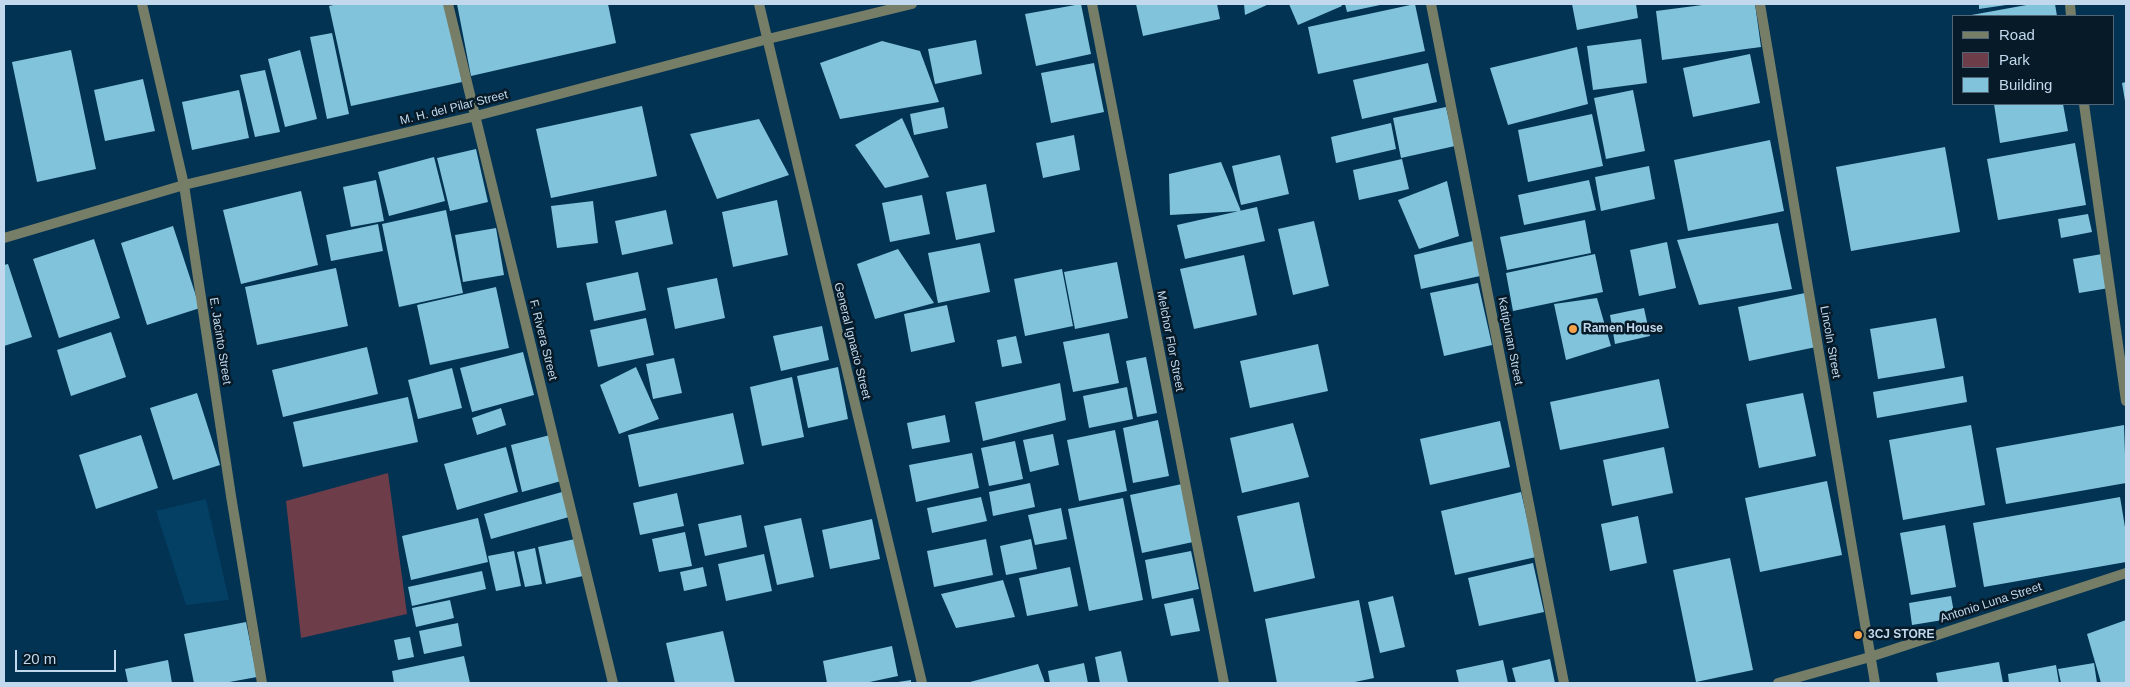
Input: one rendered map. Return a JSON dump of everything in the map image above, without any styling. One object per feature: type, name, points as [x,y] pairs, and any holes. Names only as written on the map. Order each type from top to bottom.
[{"type":"street","name":"E. Jacinto Street","points":[[142,4],[184,185],[231,496],[262,683]]},
{"type":"street","name":"F. Rivera Street","points":[[448,4],[613,683]]},
{"type":"street","name":"General Ignacio Street","points":[[759,4],[922,683]]},
{"type":"street","name":"M. H. del Pilar Street","points":[[4,238],[184,185],[476,116],[768,38],[912,4]]},
{"type":"street","name":"Melchor Flor Street","points":[[1092,4],[1224,683]]},
{"type":"street","name":"Katipunan Street","points":[[1432,4],[1564,683]]},
{"type":"street","name":"Lincoln Street","points":[[1760,4],[1875,683]]},
{"type":"street","points":[[2084,105],[2126,401]]},
{"type":"street","name":"Antonio Luna Street","points":[[1778,683],[1870,657],[2126,573]]},
{"type":"shaded area","points":[[206,499],[229,600],[186,605],[156,511]]},
{"type":"green space","points":[[388,473],[407,614],[301,638],[286,501]]},
{"type":"building","points":[[338,4],[446,4],[462,82],[351,106],[329,6]]},
{"type":"building","points":[[457,4],[608,4],[616,43],[471,76]]},
{"type":"building","points":[[1081,4],[1091,54],[1036,66],[1025,14]]},
{"type":"building","points":[[1136,4],[1217,4],[1220,19],[1143,36]]},
{"type":"building","points":[[1244,4],[1269,4],[1245,15]]},
{"type":"building","points":[[1289,4],[1341,4],[1342,6],[1298,25]]},
{"type":"building","points":[[1345,4],[1380,4],[1380,5],[1347,12]]},
{"type":"building","points":[[1415,4],[1425,51],[1318,74],[1308,27]]},
{"type":"building","points":[[1572,4],[1636,4],[1638,18],[1577,30]]},
{"type":"building","points":[[1710,4],[1755,4],[1761,47],[1662,60],[1656,11]]},
{"type":"building","points":[[1979,4],[2006,4],[2006,5],[1979,9]]},
{"type":"building","points":[[2032,4],[2055,4],[2057,15],[1972,15]]},
{"type":"building","points":[[332,33],[349,114],[327,119],[310,37]]},
{"type":"building","points":[[1641,39],[1647,83],[1593,90],[1587,46]]},
{"type":"building","points":[[976,40],[982,74],[935,84],[928,49]]},
{"type":"building","points":[[882,41],[920,51],[939,102],[840,119],[820,63]]},
{"type":"building","points":[[1577,47],[1588,104],[1508,125],[1490,68]]},
{"type":"building","points":[[71,50],[96,169],[37,182],[12,62]]},
{"type":"building","points":[[300,50],[317,119],[285,127],[268,59]]},
{"type":"building","points":[[1750,54],[1760,103],[1693,117],[1683,68]]},
{"type":"building","points":[[1094,63],[1104,112],[1051,123],[1041,73]]},
{"type":"building","points":[[1428,63],[1437,102],[1362,119],[1353,80]]},
{"type":"building","points":[[265,70],[280,132],[255,137],[240,75]]},
{"type":"building","points":[[143,79],[155,131],[105,141],[94,90]]},
{"type":"building","points":[[2126,82],[2126,101],[2125,101],[2122,83]]},
{"type":"building","points":[[239,90],[249,138],[192,150],[182,102]]},
{"type":"building","points":[[1633,90],[1645,151],[1606,159],[1594,98]]},
{"type":"building","points":[[1994,105],[2063,105],[2068,131],[2000,143]]},
{"type":"building","points":[[642,106],[657,176],[551,198],[536,129]]},
{"type":"building","points":[[944,107],[948,128],[914,135],[910,114]]},
{"type":"building","points":[[1446,107],[1455,146],[1401,158],[1393,118]]},
{"type":"building","points":[[1592,114],[1603,166],[1528,182],[1518,130]]},
{"type":"building","points":[[902,118],[929,177],[885,188],[855,145]]},
{"type":"building","points":[[759,119],[789,175],[717,199],[690,134]]},
{"type":"building","points":[[1391,123],[1396,149],[1336,163],[1331,137]]},
{"type":"building","points":[[1074,135],[1080,170],[1043,178],[1036,143]]},
{"type":"building","points":[[1770,140],[1784,211],[1688,231],[1674,160]]},
{"type":"building","points":[[2075,143],[2086,205],[1998,220],[1987,159]]},
{"type":"building","points":[[1945,147],[1960,232],[1851,251],[1836,167]]},
{"type":"building","points":[[476,149],[488,202],[450,211],[437,158]]},
{"type":"building","points":[[1280,155],[1289,194],[1241,205],[1232,166]]},
{"type":"building","points":[[434,157],[445,201],[389,216],[378,172]]},
{"type":"building","points":[[1402,159],[1409,189],[1359,200],[1353,170]]},
{"type":"building","points":[[1221,162],[1241,211],[1170,215],[1169,174]]},
{"type":"building","points":[[1649,166],[1655,199],[1601,211],[1595,177]]},
{"type":"building","points":[[376,180],[384,221],[351,227],[343,187]]},
{"type":"building","points":[[1589,180],[1596,210],[1524,225],[1518,195]]},
{"type":"building","points":[[1447,181],[1459,236],[1419,249],[1398,200]]},
{"type":"building","points":[[986,184],[995,232],[956,240],[946,192]]},
{"type":"building","points":[[301,191],[318,265],[241,284],[223,210]]},
{"type":"building","points":[[922,195],[930,234],[890,242],[882,203]]},
{"type":"building","points":[[777,200],[788,255],[733,267],[722,212]]},
{"type":"building","points":[[593,201],[598,243],[557,248],[551,206]]},
{"type":"building","points":[[1257,207],[1265,241],[1185,259],[1177,225]]},
{"type":"building","points":[[446,210],[463,293],[399,307],[382,224]]},
{"type":"building","points":[[666,210],[673,244],[622,255],[615,221]]},
{"type":"building","points":[[2088,214],[2092,232],[2061,238],[2058,219]]},
{"type":"building","points":[[1585,220],[1591,253],[1507,270],[1500,237]]},
{"type":"building","points":[[1314,221],[1329,286],[1293,295],[1278,229]]},
{"type":"building","points":[[1778,223],[1792,289],[1699,305],[1677,240]]},
{"type":"building","points":[[378,224],[383,251],[331,261],[326,235]]},
{"type":"building","points":[[173,226],[200,308],[147,325],[121,243]]},
{"type":"building","points":[[496,228],[504,275],[463,282],[455,235]]},
{"type":"building","points":[[94,239],[120,318],[59,338],[33,259]]},
{"type":"building","points":[[1473,241],[1480,276],[1421,289],[1414,255]]},
{"type":"building","points":[[1667,242],[1676,288],[1639,296],[1630,250]]},
{"type":"building","points":[[980,243],[990,292],[938,303],[928,253]]},
{"type":"building","points":[[898,249],[934,303],[875,319],[857,264]]},
{"type":"building","points":[[1595,254],[1603,292],[1513,311],[1506,273]]},
{"type":"building","points":[[2102,254],[2109,288],[2079,293],[2073,259]]},
{"type":"building","points":[[1244,255],[1257,315],[1194,329],[1180,269]]},
{"type":"building","points":[[1117,262],[1128,318],[1075,329],[1064,272]]},
{"type":"building","points":[[8,264],[32,337],[4,346],[4,265]]},
{"type":"building","points":[[336,268],[348,326],[257,345],[245,287]]},
{"type":"building","points":[[1062,269],[1073,326],[1025,336],[1014,279]]},
{"type":"building","points":[[638,272],[646,310],[594,321],[586,283]]},
{"type":"building","points":[[717,278],[725,318],[675,329],[667,288]]},
{"type":"building","points":[[1478,283],[1492,345],[1444,356],[1430,293]]},
{"type":"building","points":[[496,287],[509,348],[430,365],[417,305]]},
{"type":"building","points":[[1805,293],[1816,347],[1749,361],[1738,307]]},
{"type":"building","points":[[1597,298],[1611,346],[1566,360],[1554,304]]},
{"type":"building","points":[[947,305],[955,342],[911,352],[904,314]]},
{"type":"building","points":[[1644,308],[1650,336],[1615,344],[1610,315]]},
{"type":"building","points":[[646,318],[654,355],[598,367],[590,330]]},
{"type":"building","points":[[1936,318],[1945,368],[1878,379],[1870,329]]},
{"type":"building","points":[[822,326],[829,360],[781,371],[773,336]]},
{"type":"building","points":[[111,332],[126,377],[71,396],[57,350]]},
{"type":"building","points":[[1109,333],[1119,383],[1073,392],[1063,342]]},
{"type":"building","points":[[1016,336],[1022,363],[1002,367],[997,340]]},
{"type":"building","points":[[1318,344],[1328,391],[1250,408],[1240,361]]},
{"type":"building","points":[[367,347],[378,394],[283,417],[272,370]]},
{"type":"building","points":[[523,352],[534,395],[472,412],[460,368]]},
{"type":"building","points":[[1146,357],[1157,413],[1137,417],[1126,361]]},
{"type":"building","points":[[674,358],[682,393],[653,399],[646,364]]},
{"type":"building","points":[[636,367],[659,419],[619,434],[600,385]]},
{"type":"building","points":[[838,367],[848,419],[808,428],[797,376]]},
{"type":"building","points":[[452,368],[462,408],[418,419],[408,380]]},
{"type":"building","points":[[1963,376],[1967,402],[1877,418],[1873,392]]},
{"type":"building","points":[[792,377],[804,437],[762,446],[750,387]]},
{"type":"building","points":[[1659,379],[1669,428],[1560,450],[1550,402]]},
{"type":"building","points":[[1060,383],[1066,420],[983,441],[975,402]]},
{"type":"building","points":[[1127,387],[1133,419],[1089,428],[1083,396]]},
{"type":"building","points":[[197,393],[220,465],[173,480],[150,408]]},
{"type":"building","points":[[1803,393],[1816,456],[1759,468],[1746,404]]},
{"type":"building","points":[[408,397],[418,442],[303,467],[293,422]]},
{"type":"building","points":[[501,408],[506,425],[477,435],[472,418]]},
{"type":"building","points":[[733,413],[744,464],[639,487],[628,435]]},
{"type":"building","points":[[945,415],[950,442],[912,449],[907,423]]},
{"type":"building","points":[[1158,420],[1169,476],[1133,483],[1123,428]]},
{"type":"building","points":[[1500,421],[1510,467],[1430,485],[1420,439]]},
{"type":"building","points":[[1293,423],[1309,477],[1242,493],[1230,438]]},
{"type":"building","points":[[1971,425],[1985,505],[1903,520],[1889,440]]},
{"type":"building","points":[[2124,425],[2126,483],[2006,504],[1996,448]]},
{"type":"building","points":[[1115,430],[1127,491],[1079,501],[1067,440]]},
{"type":"building","points":[[1053,434],[1059,465],[1030,472],[1023,440]]},
{"type":"building","points":[[141,435],[158,488],[96,509],[79,455]]},
{"type":"building","points":[[550,435],[561,481],[522,492],[511,445]]},
{"type":"building","points":[[1015,441],[1023,479],[989,486],[981,448]]},
{"type":"building","points":[[506,447],[518,492],[457,510],[444,464]]},
{"type":"building","points":[[1664,447],[1673,493],[1612,506],[1603,460]]},
{"type":"building","points":[[972,453],[979,488],[916,502],[909,465]]},
{"type":"building","points":[[1827,481],[1842,555],[1760,572],[1745,498]]},
{"type":"building","points":[[1030,483],[1035,507],[993,516],[989,492]]},
{"type":"building","points":[[1182,484],[1193,542],[1142,553],[1130,495]]},
{"type":"building","points":[[562,492],[569,517],[491,539],[484,514]]},
{"type":"building","points":[[1521,492],[1536,557],[1455,575],[1441,511]]},
{"type":"building","points":[[677,493],[684,526],[640,535],[633,503]]},
{"type":"building","points":[[981,497],[987,521],[932,533],[927,508]]},
{"type":"building","points":[[2120,497],[2126,533],[2126,562],[1984,587],[1973,523]]},
{"type":"building","points":[[1123,498],[1143,600],[1089,611],[1068,509]]},
{"type":"building","points":[[1299,502],[1315,578],[1254,592],[1237,516]]},
{"type":"building","points":[[1061,508],[1067,539],[1035,545],[1028,515]]},
{"type":"building","points":[[741,515],[747,547],[705,556],[698,524]]},
{"type":"building","points":[[1638,516],[1647,563],[1610,571],[1601,524]]},
{"type":"building","points":[[478,518],[488,562],[411,580],[402,536]]},
{"type":"building","points":[[801,518],[814,577],[777,585],[764,526]]},
{"type":"building","points":[[872,519],[880,559],[830,569],[822,530]]},
{"type":"building","points":[[1945,525],[1956,587],[1911,595],[1900,533]]},
{"type":"building","points":[[685,532],[692,566],[659,572],[652,539]]},
{"type":"building","points":[[575,539],[583,576],[546,584],[538,547]]},
{"type":"building","points":[[986,539],[993,575],[934,587],[927,551]]},
{"type":"building","points":[[1031,539],[1037,569],[1006,575],[1000,546]]},
{"type":"building","points":[[535,548],[542,584],[525,587],[517,552]]},
{"type":"building","points":[[514,551],[521,586],[496,591],[488,556]]},
{"type":"building","points":[[1191,551],[1199,589],[1152,599],[1145,560]]},
{"type":"building","points":[[764,554],[772,591],[726,601],[718,564]]},
{"type":"building","points":[[1730,558],[1753,670],[1696,682],[1673,570]]},
{"type":"building","points":[[1533,563],[1544,612],[1479,626],[1468,578]]},
{"type":"building","points":[[703,567],[707,586],[684,591],[680,572]]},
{"type":"building","points":[[1070,567],[1078,606],[1027,616],[1019,578]]},
{"type":"building","points":[[482,571],[486,589],[412,606],[408,587]]},
{"type":"building","points":[[1003,580],[1015,617],[956,628],[941,594]]},
{"type":"building","points":[[1393,596],[1405,647],[1380,653],[1368,602]]},
{"type":"building","points":[[1951,596],[1955,618],[1912,625],[1909,603]]},
{"type":"building","points":[[1193,598],[1200,631],[1171,636],[1164,604]]},
{"type":"building","points":[[450,600],[454,618],[416,627],[412,608]]},
{"type":"building","points":[[1359,600],[1374,678],[1350,683],[1277,683],[1265,619]]},
{"type":"building","points":[[2126,620],[2126,683],[2101,683],[2087,634]]},
{"type":"building","points":[[246,622],[257,677],[224,683],[194,683],[184,634]]},
{"type":"building","points":[[458,623],[462,646],[424,654],[419,631]]},
{"type":"building","points":[[723,631],[735,683],[675,683],[666,643]]},
{"type":"building","points":[[410,637],[414,657],[398,660],[394,640]]},
{"type":"building","points":[[892,646],[898,676],[865,683],[827,683],[823,661]]},
{"type":"building","points":[[1121,651],[1128,683],[1100,683],[1095,657]]},
{"type":"building","points":[[464,656],[470,683],[394,683],[392,671]]},
{"type":"building","points":[[1550,659],[1555,683],[1516,683],[1512,668]]},
{"type":"building","points":[[168,660],[172,683],[128,683],[125,669]]},
{"type":"building","points":[[1503,660],[1508,683],[1459,683],[1456,670]]},
{"type":"building","points":[[1999,662],[2003,683],[1938,683],[1936,673]]},
{"type":"building","points":[[1084,663],[1088,683],[1050,683],[1048,671]]},
{"type":"building","points":[[2094,663],[2097,683],[2061,683],[2058,669]]},
{"type":"building","points":[[1038,664],[1045,683],[966,683]]},
{"type":"building","points":[[2056,665],[2059,683],[2009,683],[2008,674]]},
{"type":"building","points":[[911,680],[911,683],[898,683],[898,682]]},
{"type":"place","name":"Ramen House","points":[[1573,329]]},
{"type":"place","name":"3CJ STORE","points":[[1858,635]]}]
